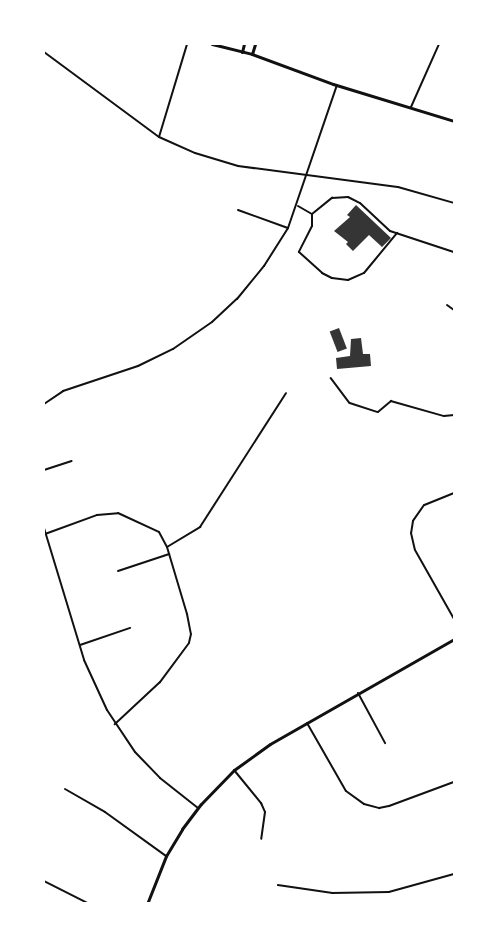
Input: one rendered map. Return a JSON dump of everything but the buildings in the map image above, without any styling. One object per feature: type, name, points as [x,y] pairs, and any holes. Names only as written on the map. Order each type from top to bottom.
[{"type":"street","points":[[159,137],[187,44]]},
{"type":"street","points":[[212,44],[252,54],[337,85],[454,121]]},
{"type":"street","points":[[242,52],[244,44]]},
{"type":"street","points":[[252,54],[255,44]]},
{"type":"street","points":[[411,107],[439,44]]},
{"type":"street","points":[[44,52],[159,137],[224,163],[398,187],[454,203]]},
{"type":"street","points":[[44,404],[63,391],[159,357],[201,331],[252,282],[288,228],[337,85]]},
{"type":"street","points":[[312,214],[333,198],[348,197],[360,203],[390,231],[454,252]]},
{"type":"street","points":[[297,206],[312,214]]},
{"type":"street","points":[[238,210],[288,228]]},
{"type":"street","points":[[312,214],[312,226],[299,252],[326,276],[354,279],[364,273],[397,233]]},
{"type":"street","points":[[447,304],[454,310]]},
{"type":"street","points":[[167,547],[200,526],[286,393]]},
{"type":"street","points":[[44,470],[72,461]]},
{"type":"street","points":[[454,493],[430,501],[418,512],[412,521],[411,539],[454,619]]},
{"type":"street","points":[[45,534],[97,515],[118,513],[159,532],[167,547],[187,614],[191,634],[189,643],[160,682],[115,724]]},
{"type":"street","points":[[44,528],[92,680],[115,724],[131,747],[156,773],[198,808]]},
{"type":"street","points":[[118,571],[169,554]]},
{"type":"street","points":[[80,645],[130,628]]},
{"type":"street","points":[[147,903],[166,855],[198,808],[234,770],[270,744],[454,639]]},
{"type":"street","points":[[358,693],[385,743]]},
{"type":"street","points":[[308,723],[346,791],[364,804],[388,806],[454,782]]},
{"type":"street","points":[[234,770],[261,803],[265,812],[261,839]]},
{"type":"street","points":[[65,789],[105,812],[166,855]]},
{"type":"path","points":[[331,378],[350,403],[378,412],[391,401],[444,416],[454,415]]},
{"type":"path","points":[[278,885],[332,893],[389,891],[454,874]]},
{"type":"path","points":[[44,881],[90,903]]}]
